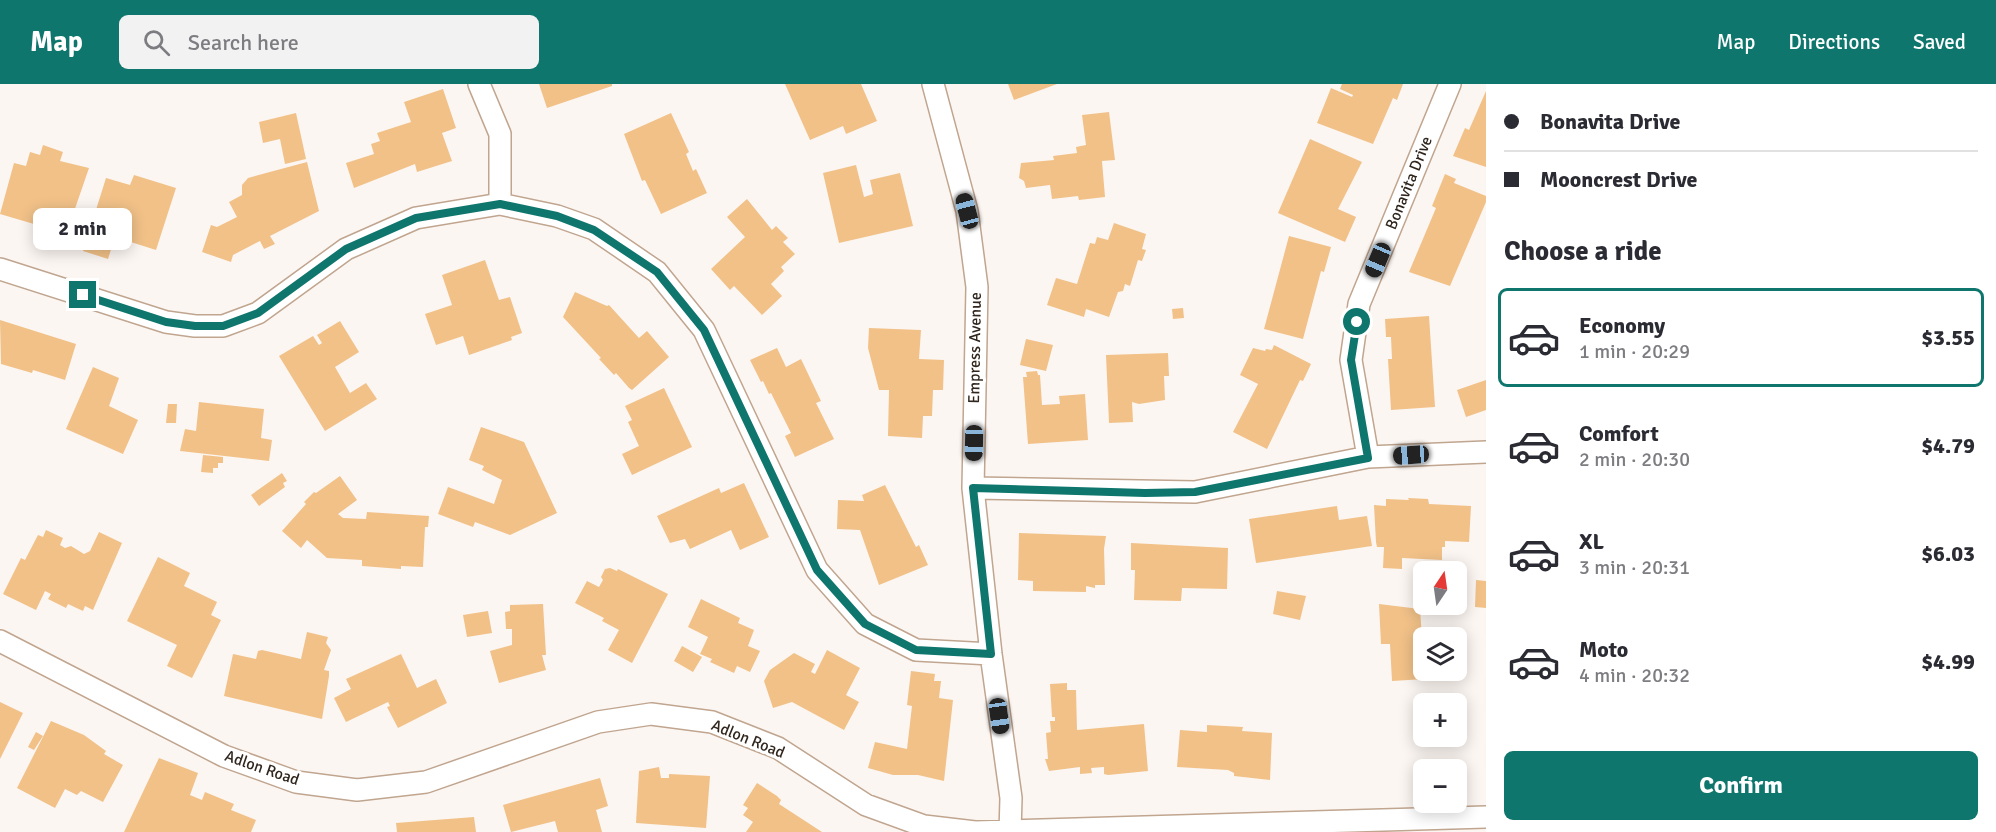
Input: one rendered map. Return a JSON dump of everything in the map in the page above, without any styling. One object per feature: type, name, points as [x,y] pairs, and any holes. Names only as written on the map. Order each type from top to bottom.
[{"type":"street","points":[[479,84],[500,134],[500,204]]},
{"type":"street","name":"Empress Avenue","points":[[933,84],[967,211],[977,287],[973,488],[991,654],[1011,798],[1010,831]]},
{"type":"street","name":"Bonavita Drive","points":[[1368,458],[1351,360],[1359,304],[1450,84]]},
{"type":"street","points":[[0,269],[166,322],[195,326],[223,326],[258,313],[346,249],[416,218],[500,204],[557,216],[594,230],[657,272],[704,330],[817,570],[865,624],[916,650],[991,654]]},
{"type":"street","points":[[973,488],[1145,493],[1195,492],[1368,458],[1486,452]]},
{"type":"street","name":"Adlon Road","points":[[0,641],[224,756],[296,782],[357,790],[426,782],[598,722],[651,714],[712,722],[778,748],[866,805],[924,826],[975,832],[1486,817]]},
{"type":"building","points":[[539,84],[612,84],[612,86],[547,108]]},
{"type":"building","points":[[785,84],[861,84],[877,121],[846,134],[843,126],[810,140]]},
{"type":"building","points":[[1008,84],[1057,84],[1014,100]]},
{"type":"building","points":[[1342,84],[1403,84],[1397,100],[1393,98],[1373,144],[1317,123],[1331,88],[1352,97],[1353,95],[1340,89]]},
{"type":"building","points":[[443,89],[456,128],[442,133],[452,161],[417,172],[415,164],[354,188],[346,163],[374,154],[371,144],[380,141],[377,133],[411,122],[404,102]]},
{"type":"building","points":[[1486,91],[1486,167],[1453,156],[1465,128],[1469,130]]},
{"type":"building","points":[[1109,112],[1115,160],[1102,161],[1105,197],[1079,200],[1078,196],[1052,199],[1050,185],[1026,188],[1024,181],[1019,178],[1021,163],[1054,160],[1053,156],[1077,153],[1076,147],[1086,145],[1082,115]]},
{"type":"building","points":[[296,113],[306,159],[285,164],[280,139],[263,143],[259,122]]},
{"type":"building","points":[[671,113],[689,152],[686,154],[693,171],[696,169],[707,193],[661,214],[645,180],[642,181],[624,134]]},
{"type":"building","points":[[1310,139],[1362,162],[1338,209],[1356,217],[1345,242],[1278,213]]},
{"type":"building","points":[[43,145],[63,152],[60,161],[89,168],[69,226],[46,219],[44,227],[0,214],[14,163],[26,166],[30,152],[40,155]]},
{"type":"building","points":[[307,162],[319,211],[270,236],[275,244],[264,249],[260,241],[233,255],[231,262],[202,252],[211,225],[217,227],[237,217],[229,202],[242,195],[242,185],[248,178]]},
{"type":"building","points":[[856,165],[864,197],[873,194],[870,180],[900,173],[913,226],[839,243],[823,173]]},
{"type":"building","points":[[1445,174],[1456,179],[1454,183],[1486,196],[1486,202],[1450,286],[1409,272],[1436,208],[1432,206]]},
{"type":"building","points":[[134,175],[176,188],[156,250],[115,237],[108,259],[83,251],[106,178],[130,185]]},
{"type":"building","points":[[747,199],[772,230],[776,226],[788,238],[783,242],[795,254],[781,267],[784,271],[771,284],[782,296],[762,315],[734,286],[730,290],[711,269],[745,237],[727,217]]},
{"type":"building","points":[[1114,223],[1146,234],[1142,249],[1146,250],[1142,261],[1138,260],[1130,286],[1125,284],[1123,291],[1118,292],[1109,317],[1086,309],[1084,317],[1047,305],[1056,278],[1077,284],[1090,243],[1095,244],[1097,237],[1108,240]]},
{"type":"building","points":[[1289,236],[1331,247],[1324,272],[1321,271],[1303,339],[1264,329]]},
{"type":"building","points":[[485,260],[499,300],[510,297],[522,333],[511,337],[512,340],[469,355],[463,336],[436,345],[425,314],[452,305],[442,275]]},
{"type":"building","points":[[575,292],[609,305],[639,338],[647,331],[669,357],[632,390],[629,388],[599,359],[601,358],[563,317]]},
{"type":"building","points":[[1183,308],[1184,318],[1173,319],[1172,309]]},
{"type":"building","points":[[1429,316],[1435,407],[1391,410],[1388,359],[1392,359],[1391,337],[1386,337],[1385,319]]},
{"type":"building","points":[[0,320],[76,344],[65,380],[33,370],[32,373],[1,364]]},
{"type":"building","points":[[340,321],[359,352],[335,367],[350,393],[366,383],[377,399],[325,431],[279,356],[313,336],[319,345],[322,343],[317,335]]},
{"type":"building","points":[[869,328],[921,330],[919,359],[944,360],[943,390],[933,390],[932,416],[923,416],[922,438],[888,436],[889,390],[879,390],[868,348]]},
{"type":"building","points":[[1026,339],[1053,345],[1046,371],[1020,365]]},
{"type":"building","points":[[1274,345],[1311,364],[1303,381],[1300,380],[1267,449],[1233,432],[1258,384],[1240,375],[1253,348],[1272,350]]},
{"type":"building","points":[[777,348],[786,367],[801,359],[821,401],[816,403],[834,439],[795,457],[785,436],[791,433],[771,393],[769,394],[763,381],[761,382],[750,360]]},
{"type":"building","points":[[1168,353],[1169,376],[1164,376],[1165,400],[1139,404],[1132,402],[1133,422],[1109,423],[1106,355]]},
{"type":"building","points":[[93,367],[119,378],[109,406],[138,420],[123,454],[66,429]]},
{"type":"building","points":[[1037,371],[1040,375],[1042,405],[1060,404],[1059,396],[1085,394],[1088,440],[1028,444],[1023,377],[1027,377],[1026,372]]},
{"type":"building","points":[[1486,380],[1486,410],[1466,417],[1457,390]]},
{"type":"building","points":[[664,388],[692,447],[632,475],[622,454],[639,446],[628,422],[632,420],[625,406]]},
{"type":"building","points":[[199,402],[264,409],[261,438],[272,440],[269,461],[180,451],[185,429],[196,431]]},
{"type":"building","points":[[168,404],[177,404],[176,423],[166,423]]},
{"type":"building","points":[[481,427],[524,442],[557,513],[510,535],[475,522],[473,527],[438,514],[448,487],[494,504],[502,480],[482,470],[484,466],[469,460]]},
{"type":"building","points":[[203,455],[223,457],[223,463],[218,463],[218,468],[213,468],[213,473],[201,472]]},
{"type":"building","points":[[282,473],[287,481],[283,483],[285,487],[259,506],[251,495]]},
{"type":"building","points":[[340,476],[357,500],[338,514],[343,518],[366,519],[367,512],[429,516],[428,527],[425,527],[423,567],[401,566],[401,569],[362,566],[362,560],[327,558],[307,540],[301,548],[282,531],[314,492],[316,493]]},
{"type":"building","points":[[744,483],[769,537],[740,550],[731,530],[690,549],[685,539],[670,543],[657,516],[719,488],[721,493]]},
{"type":"building","points":[[885,485],[916,547],[919,545],[928,565],[879,585],[860,530],[837,529],[838,500],[864,501],[862,495]]},
{"type":"building","points":[[1408,498],[1428,499],[1429,504],[1471,506],[1469,542],[1445,541],[1445,547],[1442,547],[1442,560],[1402,558],[1402,569],[1383,568],[1384,547],[1377,547],[1374,505],[1386,506],[1386,499],[1409,500]]},
{"type":"building","points":[[1337,506],[1339,520],[1367,516],[1372,546],[1256,563],[1249,519]]},
{"type":"building","points":[[46,530],[63,538],[60,545],[65,548],[71,546],[84,554],[90,551],[99,532],[122,543],[93,610],[85,606],[83,611],[68,604],[66,608],[48,599],[51,594],[45,591],[36,610],[3,594],[21,558],[25,560],[38,535],[43,537]]},
{"type":"building","points":[[1019,533],[1106,536],[1105,585],[1095,585],[1095,588],[1086,586],[1086,592],[1033,591],[1033,581],[1018,580]]},
{"type":"building","points":[[1131,543],[1228,548],[1227,589],[1182,588],[1181,601],[1134,600],[1135,570],[1131,570]]},
{"type":"building","points":[[158,557],[190,573],[184,586],[217,602],[211,615],[221,620],[192,678],[167,666],[177,645],[127,621]]},
{"type":"building","points":[[610,568],[617,571],[618,569],[668,594],[632,663],[608,650],[619,630],[602,621],[604,618],[575,603],[587,581],[599,587],[605,569]]},
{"type":"building","points":[[1476,580],[1486,581],[1486,608],[1475,607]]},
{"type":"building","points":[[1277,591],[1306,596],[1300,620],[1273,614]]},
{"type":"building","points":[[701,599],[740,618],[738,623],[754,630],[748,646],[760,651],[750,672],[737,666],[734,673],[710,662],[712,659],[700,654],[708,637],[688,627]]},
{"type":"building","points":[[543,604],[546,655],[542,655],[546,670],[499,683],[490,651],[512,645],[512,629],[506,629],[505,612],[510,611],[510,605]]},
{"type":"building","points":[[1379,604],[1413,608],[1413,615],[1420,615],[1421,627],[1413,627],[1413,680],[1392,681],[1390,644],[1381,644]]},
{"type":"building","points":[[488,611],[492,633],[467,637],[463,615]]},
{"type":"building","points":[[307,632],[328,637],[326,643],[331,650],[324,670],[329,671],[329,676],[322,719],[224,696],[233,654],[256,659],[258,651],[262,650],[301,659]]},
{"type":"building","points":[[682,646],[702,657],[693,672],[674,661]]},
{"type":"building","points":[[827,650],[860,668],[846,695],[859,702],[844,730],[792,702],[773,708],[764,681],[770,670],[794,653],[815,664],[811,672],[815,674]]},
{"type":"building","points":[[401,654],[417,688],[436,679],[447,703],[398,728],[387,707],[390,706],[388,702],[346,722],[334,698],[351,689],[346,679]]},
{"type":"building","points":[[911,671],[935,674],[934,681],[941,681],[939,698],[953,700],[944,781],[918,775],[893,775],[868,768],[875,742],[907,749],[912,706],[907,705]]},
{"type":"building","points":[[1067,683],[1067,690],[1076,690],[1077,730],[1144,724],[1148,771],[1108,775],[1104,774],[1104,767],[1091,768],[1092,773],[1080,774],[1080,767],[1049,771],[1045,759],[1048,759],[1046,733],[1051,732],[1050,721],[1055,721],[1055,717],[1052,717],[1050,684]]},
{"type":"building","points":[[0,702],[23,713],[0,759]]},
{"type":"building","points":[[51,721],[84,735],[106,751],[104,754],[123,765],[103,802],[81,791],[77,795],[65,789],[55,808],[17,788]]},
{"type":"building","points":[[1207,725],[1243,727],[1242,731],[1272,733],[1270,780],[1234,776],[1234,773],[1228,770],[1177,767],[1180,730],[1207,732]]},
{"type":"building","points":[[36,732],[43,736],[34,750],[28,747]]},
{"type":"building","points":[[159,758],[198,773],[190,795],[202,800],[205,792],[234,804],[231,810],[256,820],[251,832],[124,832]]},
{"type":"building","points":[[659,767],[661,778],[669,778],[669,774],[710,776],[706,828],[636,823],[639,771]]},
{"type":"building","points":[[600,778],[608,806],[596,810],[602,832],[558,832],[555,821],[511,832],[503,805]]},
{"type":"building","points":[[757,783],[777,796],[781,800],[779,804],[822,832],[746,832],[753,822],[743,815],[748,808],[743,805]]},
{"type":"building","points":[[474,817],[476,832],[397,832],[396,823]]},
{"type":"route","points":[[83,295],[166,322],[195,326],[223,326],[258,313],[346,249],[416,218],[500,204],[557,216],[594,230],[657,272],[704,330],[817,570],[865,624],[916,650],[991,654],[973,488],[1145,493],[1195,492],[1368,458],[1351,360],[1357,322]]}]
